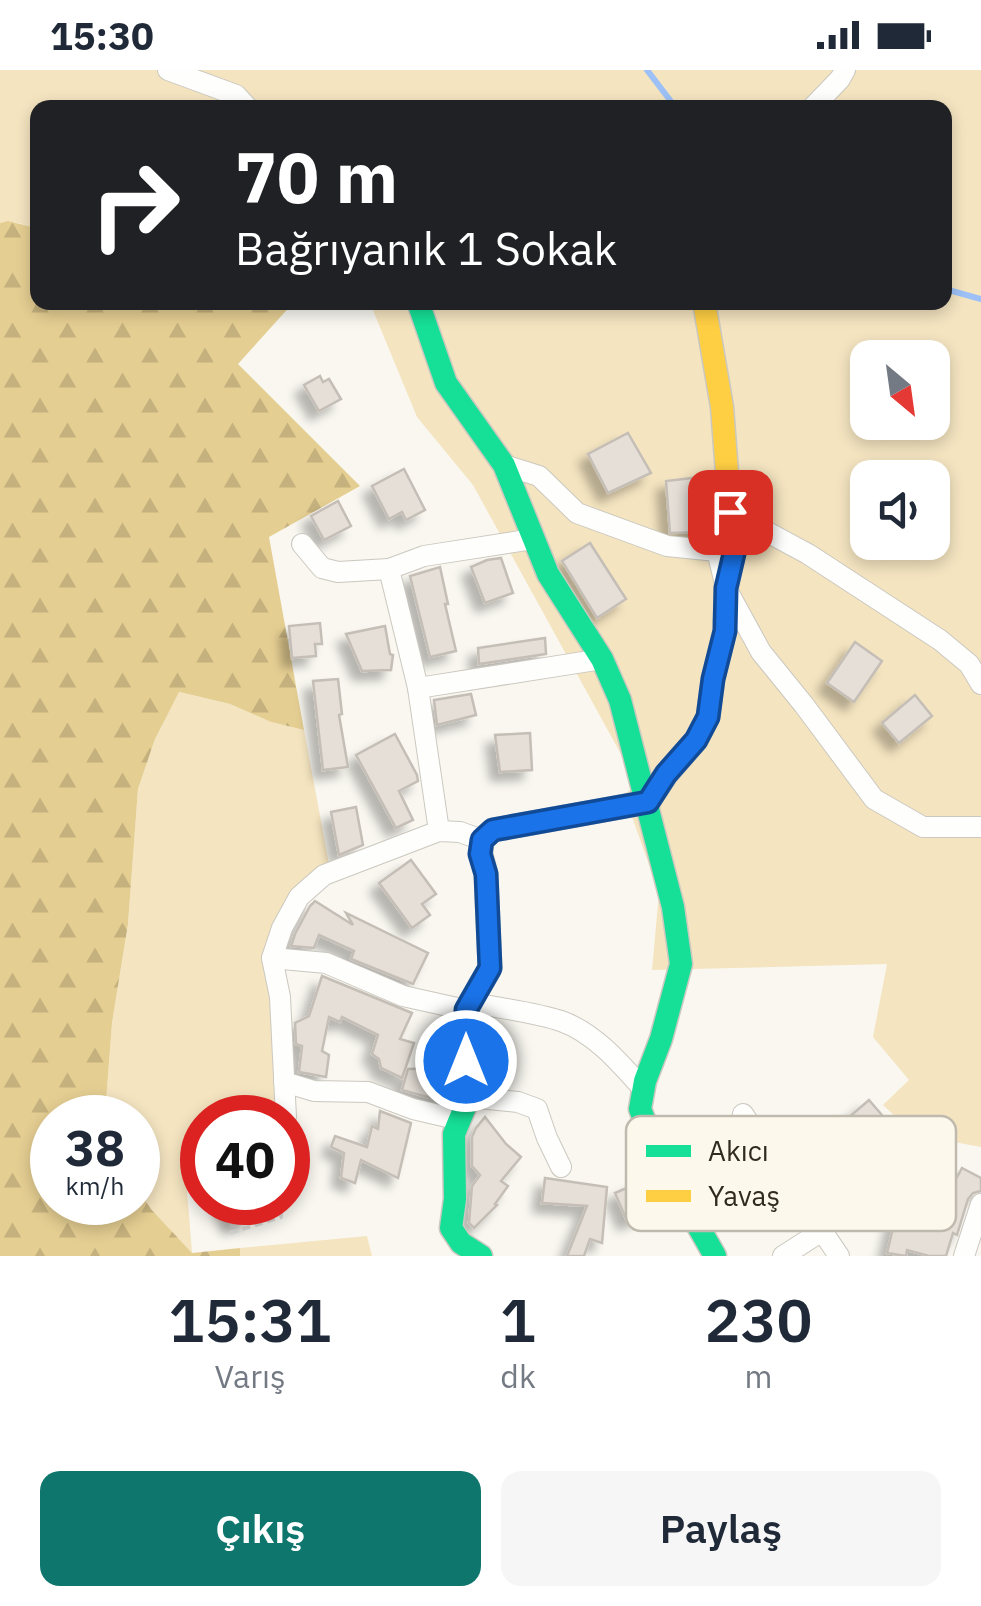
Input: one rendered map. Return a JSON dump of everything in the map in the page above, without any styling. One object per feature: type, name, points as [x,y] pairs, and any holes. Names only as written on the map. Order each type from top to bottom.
[{"type":"street","points":[[168,70],[241,100]]},
{"type":"street","points":[[820,100],[845,70]]},
{"type":"street","points":[[421,310],[446,382],[504,466],[548,574],[602,659],[620,700],[673,907],[680,964],[644,1090],[640,1108],[643,1116]]},
{"type":"street","points":[[480,1256],[461,1243],[452,1228],[454,1134],[469,1097],[467,1006],[490,968],[482,840],[493,830],[648,802],[696,740],[708,717],[725,631],[726,588],[739,532],[730,512],[722,407],[705,310]]},
{"type":"street","points":[[504,466],[539,476],[576,513],[667,546],[717,551],[726,588],[761,652],[874,799],[922,827],[981,827]]},
{"type":"street","points":[[730,512],[808,554],[940,640],[968,664],[981,684]]},
{"type":"street","points":[[302,544],[322,568],[338,572],[389,569],[424,556],[533,538]]},
{"type":"street","points":[[389,569],[418,688],[438,830]]},
{"type":"street","points":[[418,688],[602,659]]},
{"type":"street","points":[[285,1095],[280,997],[272,958],[299,897],[324,875],[438,830],[482,840]]},
{"type":"street","points":[[272,958],[326,963],[403,996],[562,1021],[598,1043],[644,1090]]},
{"type":"street","points":[[284,1082],[314,1091],[368,1092],[460,1120]]},
{"type":"street","points":[[469,1097],[518,1102],[537,1109],[561,1167]]},
{"type":"street","points":[[964,1256],[981,1204]]},
{"type":"street","points":[[701,1231],[715,1256]]},
{"type":"street","points":[[783,1256],[822,1231],[839,1256]]},
{"type":"path","points":[[230,1233],[256,1225]]},
{"type":"shaded area","points":[[0,70],[981,70],[981,1147],[956,1142],[956,1116],[895,1116],[883,1105],[909,1080],[873,1037],[887,964],[652,970],[659,893],[624,794],[638,785],[473,485],[417,417],[373,310],[952,310],[952,100],[30,100],[30,228],[20,223],[0,223]]},
{"type":"shaded area","points":[[178,692],[230,704],[271,722],[304,730],[329,864],[285,909],[274,968],[274,1095],[180,1095],[180,1225],[190,1225],[192,1253],[160,1219],[160,1095],[107,1095],[112,1023],[128,924],[138,789],[155,739]]},
{"type":"shaded area","points":[[367,1236],[372,1256],[240,1256],[240,1248]]},
{"type":"green space","points":[[8,221],[30,226],[30,310],[287,310],[238,364],[360,486],[269,537],[304,730],[271,722],[230,704],[179,692],[155,739],[138,789],[128,924],[112,1023],[107,1095],[30,1095],[30,1225],[160,1225],[160,1219],[192,1253],[240,1248],[240,1256],[0,1256],[0,223]]},
{"type":"building","points":[[320,376],[323,382],[329,379],[341,399],[319,411],[304,385]]},
{"type":"building","points":[[628,433],[651,473],[608,493],[588,454]]},
{"type":"building","points":[[404,469],[425,510],[406,520],[402,512],[389,519],[372,486]]},
{"type":"building","points":[[701,477],[707,532],[670,533],[666,481]]},
{"type":"building","points":[[338,501],[351,526],[324,540],[311,516]]},
{"type":"building","points":[[590,543],[626,599],[597,618],[562,561]]},
{"type":"building","points":[[501,558],[513,593],[485,603],[471,567]]},
{"type":"building","points":[[440,567],[456,651],[430,657],[410,576]]},
{"type":"building","points":[[320,623],[322,644],[315,644],[316,656],[292,658],[289,626]]},
{"type":"building","points":[[385,626],[393,655],[391,670],[362,671],[346,634]]},
{"type":"building","points":[[545,638],[546,654],[479,664],[478,648]]},
{"type":"building","points":[[855,642],[882,661],[854,702],[827,683]]},
{"type":"building","points":[[338,679],[342,714],[339,715],[348,767],[323,770],[313,681]]},
{"type":"building","points":[[471,694],[476,715],[437,725],[434,700]]},
{"type":"building","points":[[915,695],[932,716],[899,743],[882,723]]},
{"type":"building","points":[[530,733],[532,770],[500,772],[495,735]]},
{"type":"building","points":[[395,734],[418,781],[399,791],[413,820],[396,828],[356,755]]},
{"type":"building","points":[[356,807],[363,845],[339,855],[331,812]]},
{"type":"building","points":[[411,860],[436,894],[422,904],[430,915],[412,928],[379,883]]},
{"type":"building","points":[[315,901],[353,925],[346,913],[428,953],[413,984],[351,959],[354,951],[319,935],[314,948],[291,946]]},
{"type":"building","points":[[322,976],[412,1013],[400,1039],[414,1043],[402,1078],[381,1068],[379,1059],[372,1054],[378,1035],[342,1017],[340,1022],[329,1017],[322,1051],[329,1055],[326,1077],[299,1072],[302,1046],[296,1044],[295,1023],[309,1016]]},
{"type":"building","points":[[450,1068],[445,1102],[402,1090],[408,1069]]},
{"type":"building","points":[[869,1100],[883,1116],[850,1116]]},
{"type":"building","points":[[380,1111],[411,1123],[398,1178],[361,1160],[355,1183],[341,1178],[344,1153],[331,1147],[335,1136],[367,1147],[372,1126],[378,1129]]},
{"type":"building","points":[[485,1117],[521,1157],[501,1181],[508,1186],[497,1205],[474,1228],[469,1223],[472,1186],[480,1175],[472,1166],[472,1137]]},
{"type":"building","points":[[962,1168],[981,1178],[981,1191],[968,1199],[957,1235],[953,1233],[946,1256],[907,1250],[906,1256],[887,1253],[892,1231],[956,1231],[957,1177]]},
{"type":"building","points":[[545,1178],[607,1187],[602,1243],[590,1239],[584,1256],[567,1256],[587,1206],[542,1203]]},
{"type":"building","points":[[626,1188],[626,1219],[615,1193]]},
{"type":"waterway","points":[[647,70],[670,100]]},
{"type":"waterway","points":[[952,291],[981,299]]},
{"type":"traffic: fast","points":[[421,310],[446,383],[504,465],[548,574],[602,659],[620,700],[673,907],[681,964],[645,1081],[640,1109],[643,1116]]},
{"type":"traffic: fast","points":[[481,1256],[461,1243],[451,1228],[455,1199],[454,1134],[469,1097],[466,1010],[490,968],[482,840],[493,830],[648,802],[696,740],[708,717],[725,621]]},
{"type":"traffic: fast","points":[[701,1231],[715,1256]]},
{"type":"traffic: slow","points":[[705,310],[722,407],[730,512],[739,532],[726,588],[725,621]]},
{"type":"route","points":[[466,1061],[466,1010],[490,968],[482,840],[493,830],[648,802],[696,740],[708,717],[725,631],[726,588],[739,532],[730,512]]}]
